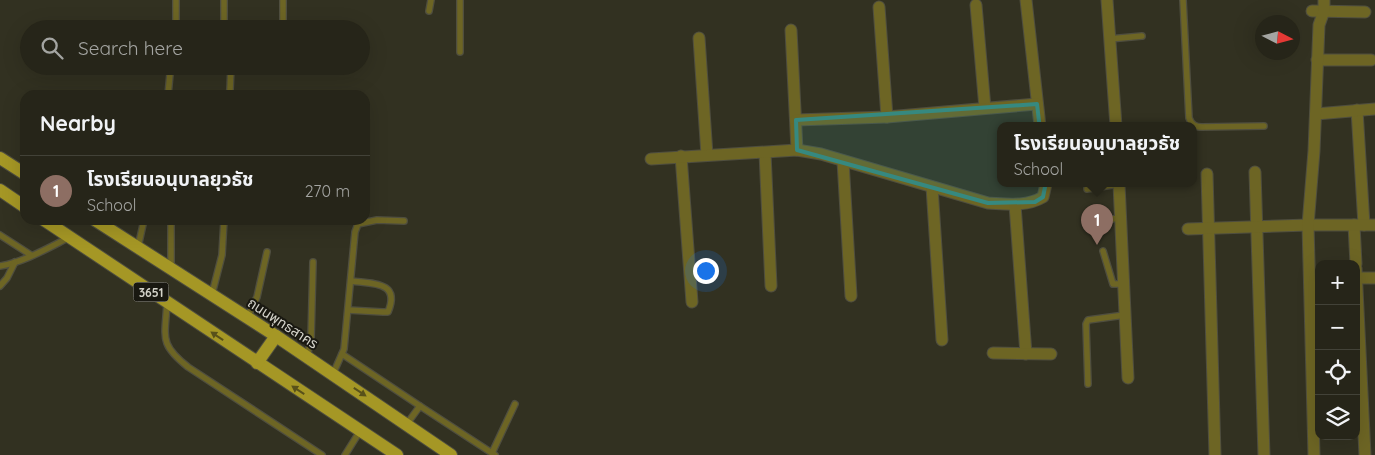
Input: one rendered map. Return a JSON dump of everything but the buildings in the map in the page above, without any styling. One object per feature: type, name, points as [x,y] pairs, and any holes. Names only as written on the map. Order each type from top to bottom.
[{"type":"main road","points":[[0,158],[20,171]]},
{"type":"main road","points":[[1,193],[20,204]]},
{"type":"main road","name":"3651","points":[[52,225],[397,455]]},
{"type":"main road","name":"ถนนพุทธสาคร","points":[[103,225],[276,336],[451,455]]},
{"type":"main road","points":[[258,363],[276,336]]},
{"type":"street","points":[[1026,0],[1039,122]]},
{"type":"street","points":[[1107,0],[1116,122]]},
{"type":"street","points":[[976,5],[985,108]]},
{"type":"street","points":[[1318,25],[1311,5],[1365,12]]},
{"type":"street","points":[[1314,455],[1308,225],[1316,114],[1318,25],[1324,6]]},
{"type":"street","points":[[879,7],[887,117]]},
{"type":"street","points":[[791,30],[798,150]]},
{"type":"street","points":[[699,38],[707,154]]},
{"type":"street","points":[[1317,60],[1371,60]]},
{"type":"street","points":[[796,120],[887,117],[1037,104]]},
{"type":"street","points":[[1316,114],[1375,109]]},
{"type":"street","points":[[1357,110],[1364,225],[1357,260]]},
{"type":"street","points":[[651,159],[707,154],[765,153],[798,150],[821,154],[988,203],[1016,205],[1035,202],[1043,197],[1045,187]]},
{"type":"street","points":[[765,153],[771,286]]},
{"type":"street","points":[[681,156],[692,302]]},
{"type":"street","points":[[843,161],[851,296]]},
{"type":"street","points":[[1255,172],[1264,455]]},
{"type":"street","points":[[1207,174],[1215,455]]},
{"type":"street","points":[[932,187],[942,340]]},
{"type":"street","points":[[1119,187],[1128,378]]},
{"type":"street","points":[[1016,205],[1026,354]]},
{"type":"street","points":[[1188,230],[1308,225],[1364,225]]},
{"type":"street","points":[[1360,278],[1375,278]]},
{"type":"street","points":[[1358,305],[1365,455]]},
{"type":"street","points":[[993,353],[1051,354]]},
{"type":"lane","points":[[176,0],[176,20]]},
{"type":"lane","points":[[224,0],[224,20]]},
{"type":"lane","points":[[283,0],[283,20]]},
{"type":"lane","points":[[430,11],[431,0]]},
{"type":"lane","points":[[460,0],[460,52]]},
{"type":"lane","points":[[1183,0],[1191,122]]},
{"type":"lane","points":[[1110,39],[1142,36]]},
{"type":"lane","points":[[168,90],[170,75]]},
{"type":"lane","points":[[230,90],[231,75]]},
{"type":"lane","points":[[1197,127],[1264,126]]},
{"type":"lane","points":[[1087,189],[1100,187]]},
{"type":"lane","points":[[1086,222],[1121,218]]},
{"type":"lane","points":[[370,221],[404,221]]},
{"type":"lane","points":[[138,248],[143,225]]},
{"type":"lane","points":[[171,225],[172,270]]},
{"type":"lane","points":[[212,295],[222,256],[224,225]]},
{"type":"lane","points":[[333,374],[345,344],[355,232],[358,225]]},
{"type":"lane","points":[[0,235],[31,256]]},
{"type":"lane","points":[[0,266],[31,256],[70,237]]},
{"type":"lane","points":[[1103,251],[1111,281],[1116,284],[1124,284]]},
{"type":"lane","points":[[248,318],[257,297],[267,252]]},
{"type":"lane","points":[[0,286],[8,278],[15,262]]},
{"type":"lane","points":[[307,357],[311,339],[313,262]]},
{"type":"lane","points":[[348,310],[388,312],[391,306],[391,292],[388,288],[381,285],[351,281]]},
{"type":"lane","points":[[168,303],[165,336],[167,346],[173,355],[195,372],[322,455]]},
{"type":"lane","points":[[1088,384],[1086,324],[1088,320],[1125,315]]},
{"type":"lane","points":[[342,354],[493,454],[514,404]]},
{"type":"lane","points":[[406,424],[420,406]]},
{"type":"lane","points":[[345,455],[360,431]]},
{"type":"highlighted area","points":[[1037,104],[1046,182],[1043,197],[1035,202],[988,203],[797,150],[796,120]]},
{"type":"place","name":"โรงเรียนอนุบาลยุวธัช","points":[[1097,245]]}]
